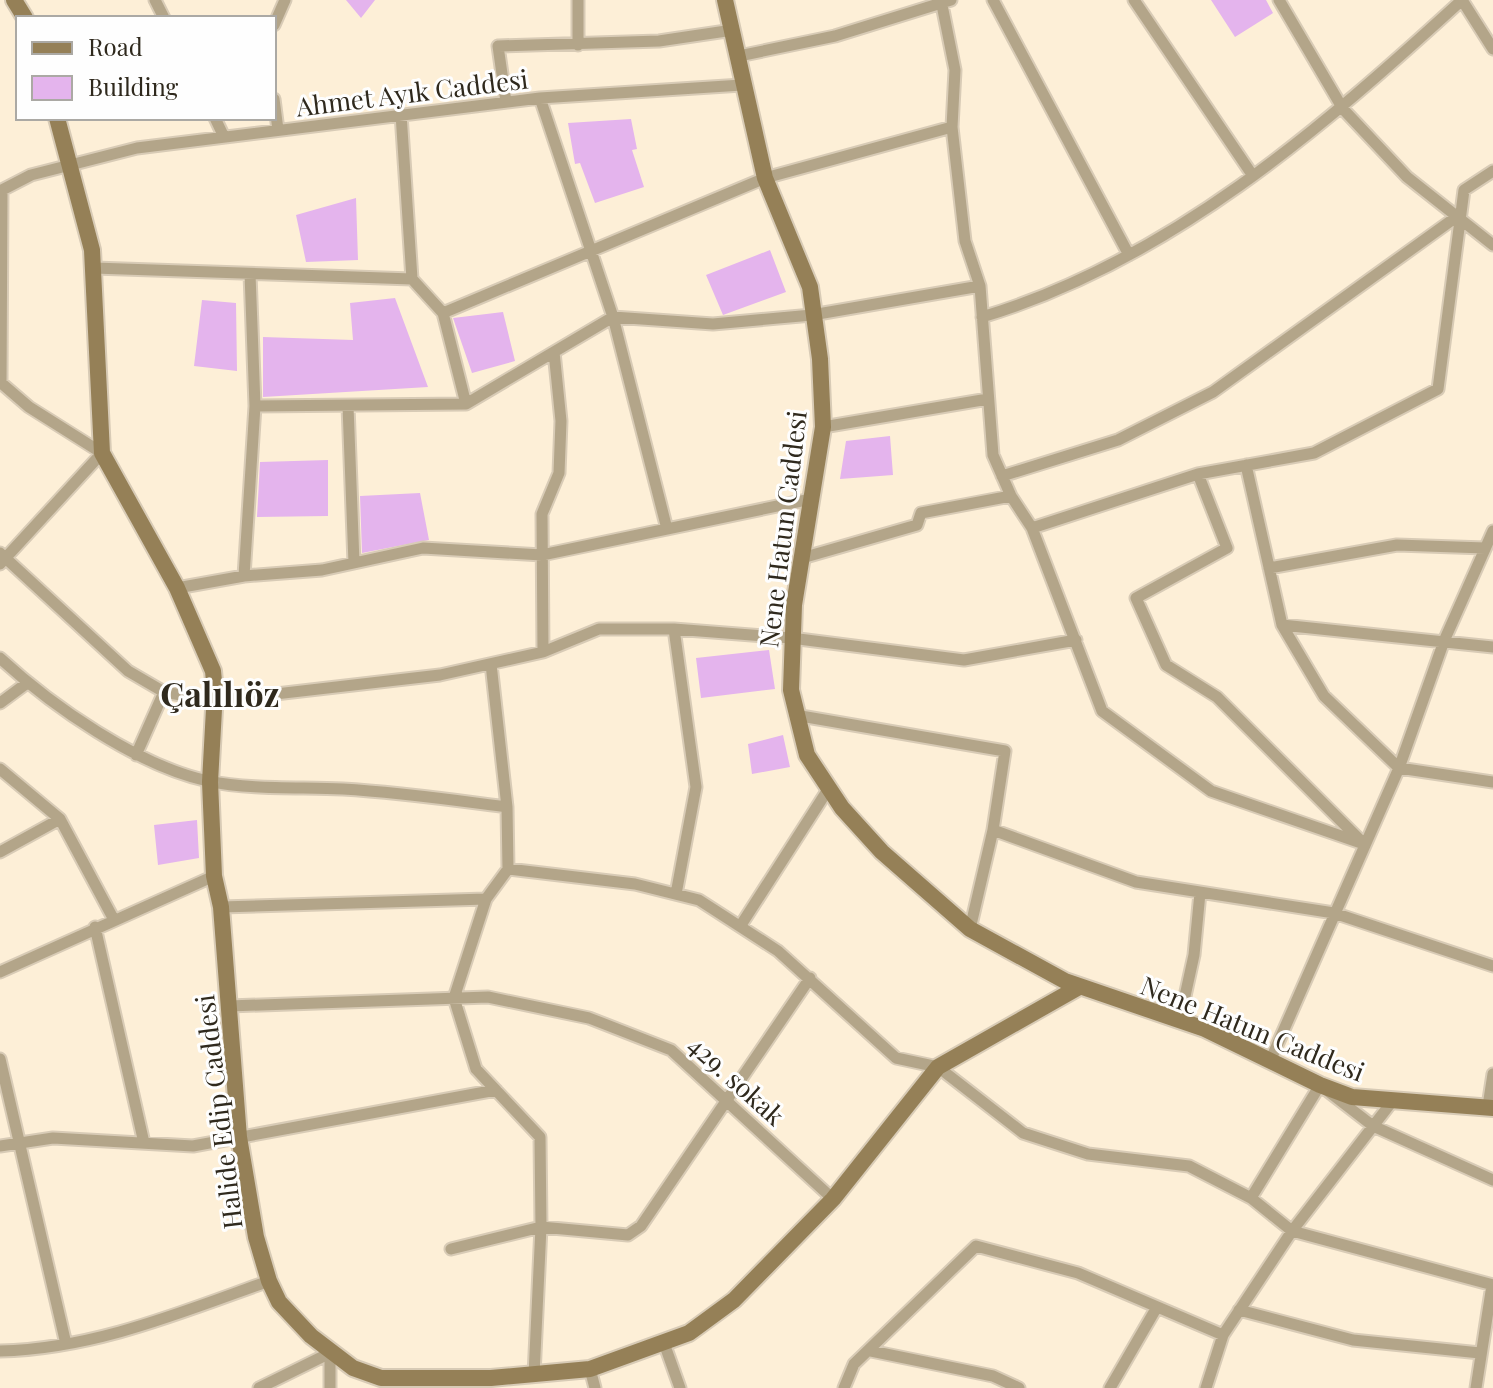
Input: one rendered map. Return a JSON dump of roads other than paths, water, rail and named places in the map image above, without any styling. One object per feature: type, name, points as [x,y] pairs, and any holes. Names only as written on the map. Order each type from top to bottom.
[{"type":"street","points":[[276,20],[285,0]]},
{"type":"street","points":[[578,0],[578,45]]},
{"type":"street","name":"Nene Hatun Caddesi","points":[[725,0],[765,178],[810,287],[820,359],[823,427],[791,638],[795,715],[807,755],[829,788],[882,852],[970,929],[1079,987],[1180,1019],[1352,1097],[1391,1103],[1490,1107]]},
{"type":"street","points":[[993,0],[1129,255]]},
{"type":"street","points":[[1134,0],[1253,176]]},
{"type":"street","points":[[1279,0],[1343,109],[1407,177],[1459,215],[1493,245]]},
{"type":"street","points":[[982,317],[1031,302],[1129,255],[1253,176],[1343,109],[1462,0],[1493,49]]},
{"type":"street","points":[[739,56],[835,36],[945,2],[955,70],[952,127],[965,241],[980,286],[993,455],[1011,496],[1032,528],[1102,711],[1211,791],[1364,844]]},
{"type":"street","points":[[506,102],[498,46],[659,41],[733,30]]},
{"type":"street","name":"Ahmet Ayık Caddesi","points":[[1,191],[31,175],[114,152],[540,98],[742,85]]},
{"type":"street","points":[[540,98],[613,317],[667,529]]},
{"type":"street","points":[[276,114],[278,130]]},
{"type":"street","points":[[401,114],[412,279],[443,313],[466,404]]},
{"type":"street","name":"Halide Edip Caddesi","points":[[57,120],[67,164],[89,227],[94,268],[102,453],[177,588],[210,663],[215,701],[210,782],[214,876],[221,907],[239,1137],[256,1237],[269,1281],[293,1319],[330,1353],[353,1368],[381,1378],[492,1383],[590,1369],[689,1333],[734,1300],[833,1199],[938,1067],[1079,987]]},
{"type":"street","points":[[216,120],[224,137]]},
{"type":"street","points":[[443,313],[765,178],[952,127]]},
{"type":"street","points":[[1032,528],[1198,474],[1314,453],[1438,389],[1464,190],[1493,171]]},
{"type":"street","points":[[1,191],[1,382],[29,407],[102,453],[2,559],[128,671],[164,692],[215,701],[440,675],[543,652],[599,629],[674,629],[791,638],[964,660],[1076,640]]},
{"type":"street","points":[[1002,476],[1118,440],[1213,392],[1459,215]]},
{"type":"street","points":[[94,268],[412,279]]},
{"type":"street","points":[[244,576],[255,406],[250,274]]},
{"type":"street","points":[[255,406],[466,404],[613,317],[713,324],[812,315],[980,286]]},
{"type":"street","points":[[543,652],[542,514],[559,473],[561,421],[554,352]]},
{"type":"street","points":[[823,427],[988,399]]},
{"type":"street","points":[[348,406],[354,563]]},
{"type":"street","points":[[1246,465],[1282,625],[1324,696],[1399,768],[1493,782]]},
{"type":"street","points":[[1198,474],[1227,548],[1136,598],[1166,665],[1217,697],[1364,844]]},
{"type":"street","points":[[802,558],[917,525],[921,513],[1011,496]]},
{"type":"street","points":[[177,588],[244,576],[322,570],[423,548],[542,555],[811,499]]},
{"type":"street","points":[[1271,1059],[1399,768],[1444,641],[1493,531]]},
{"type":"street","points":[[1269,568],[1397,545],[1485,548]]},
{"type":"street","points":[[1282,625],[1493,647]]},
{"type":"street","points":[[674,629],[696,787],[676,894]]},
{"type":"street","points":[[0,658],[27,683],[136,755],[158,766],[210,782],[378,791],[507,807]]},
{"type":"street","points":[[491,664],[507,807],[508,869],[486,899],[454,998],[476,1069],[540,1137],[541,1227],[534,1375]]},
{"type":"street","points":[[0,703],[27,683]]},
{"type":"street","points":[[136,755],[164,692]]},
{"type":"street","points":[[795,715],[1005,751],[993,830],[970,929]]},
{"type":"street","points":[[0,769],[60,819],[113,918]]},
{"type":"street","points":[[741,925],[829,788]]},
{"type":"street","points":[[0,852],[60,819]]},
{"type":"street","points":[[993,830],[1136,882],[1334,913],[1493,966]]},
{"type":"street","points":[[508,869],[635,884],[699,900],[741,925],[810,978],[896,1058],[938,1067],[1023,1133],[1088,1154],[1189,1166],[1251,1198],[1292,1231],[1492,1285],[1476,1388]]},
{"type":"street","points":[[0,972],[113,918],[214,876]]},
{"type":"street","points":[[1180,1019],[1194,955],[1200,893]]},
{"type":"street","points":[[221,907],[486,899]]},
{"type":"street","points":[[95,927],[144,1143]]},
{"type":"street","points":[[451,1249],[541,1227],[628,1235],[641,1226],[810,978]]},
{"type":"street","name":"429. sokak","points":[[229,1006],[488,997],[589,1018],[671,1050],[727,1098],[833,1199]]},
{"type":"street","points":[[0,1059],[66,1344]]},
{"type":"street","points":[[1490,1107],[1493,1074]]},
{"type":"street","points":[[1251,1198],[1320,1085],[1373,1126],[1493,1180]]},
{"type":"street","points":[[0,1146],[53,1138],[193,1146],[496,1090]]},
{"type":"street","points":[[1206,1388],[1223,1335],[1239,1310],[1292,1231],[1391,1103]]},
{"type":"street","points":[[844,1388],[854,1364],[871,1351],[976,1246],[1078,1273],[1223,1335]]},
{"type":"street","points":[[0,1351],[46,1349],[139,1328],[269,1281]]},
{"type":"street","points":[[1110,1388],[1157,1307]]},
{"type":"street","points":[[1239,1310],[1353,1340],[1480,1353]]},
{"type":"street","points":[[664,1343],[680,1388]]},
{"type":"street","points":[[871,1351],[993,1376],[1019,1388]]},
{"type":"street","points":[[259,1388],[330,1353],[330,1388]]},
{"type":"street","points":[[590,1369],[595,1388]]},
{"type":"street","points":[[982,1388],[993,1376]]},
{"type":"district","name":"Çalılıöz","points":[[220,693]]}]
